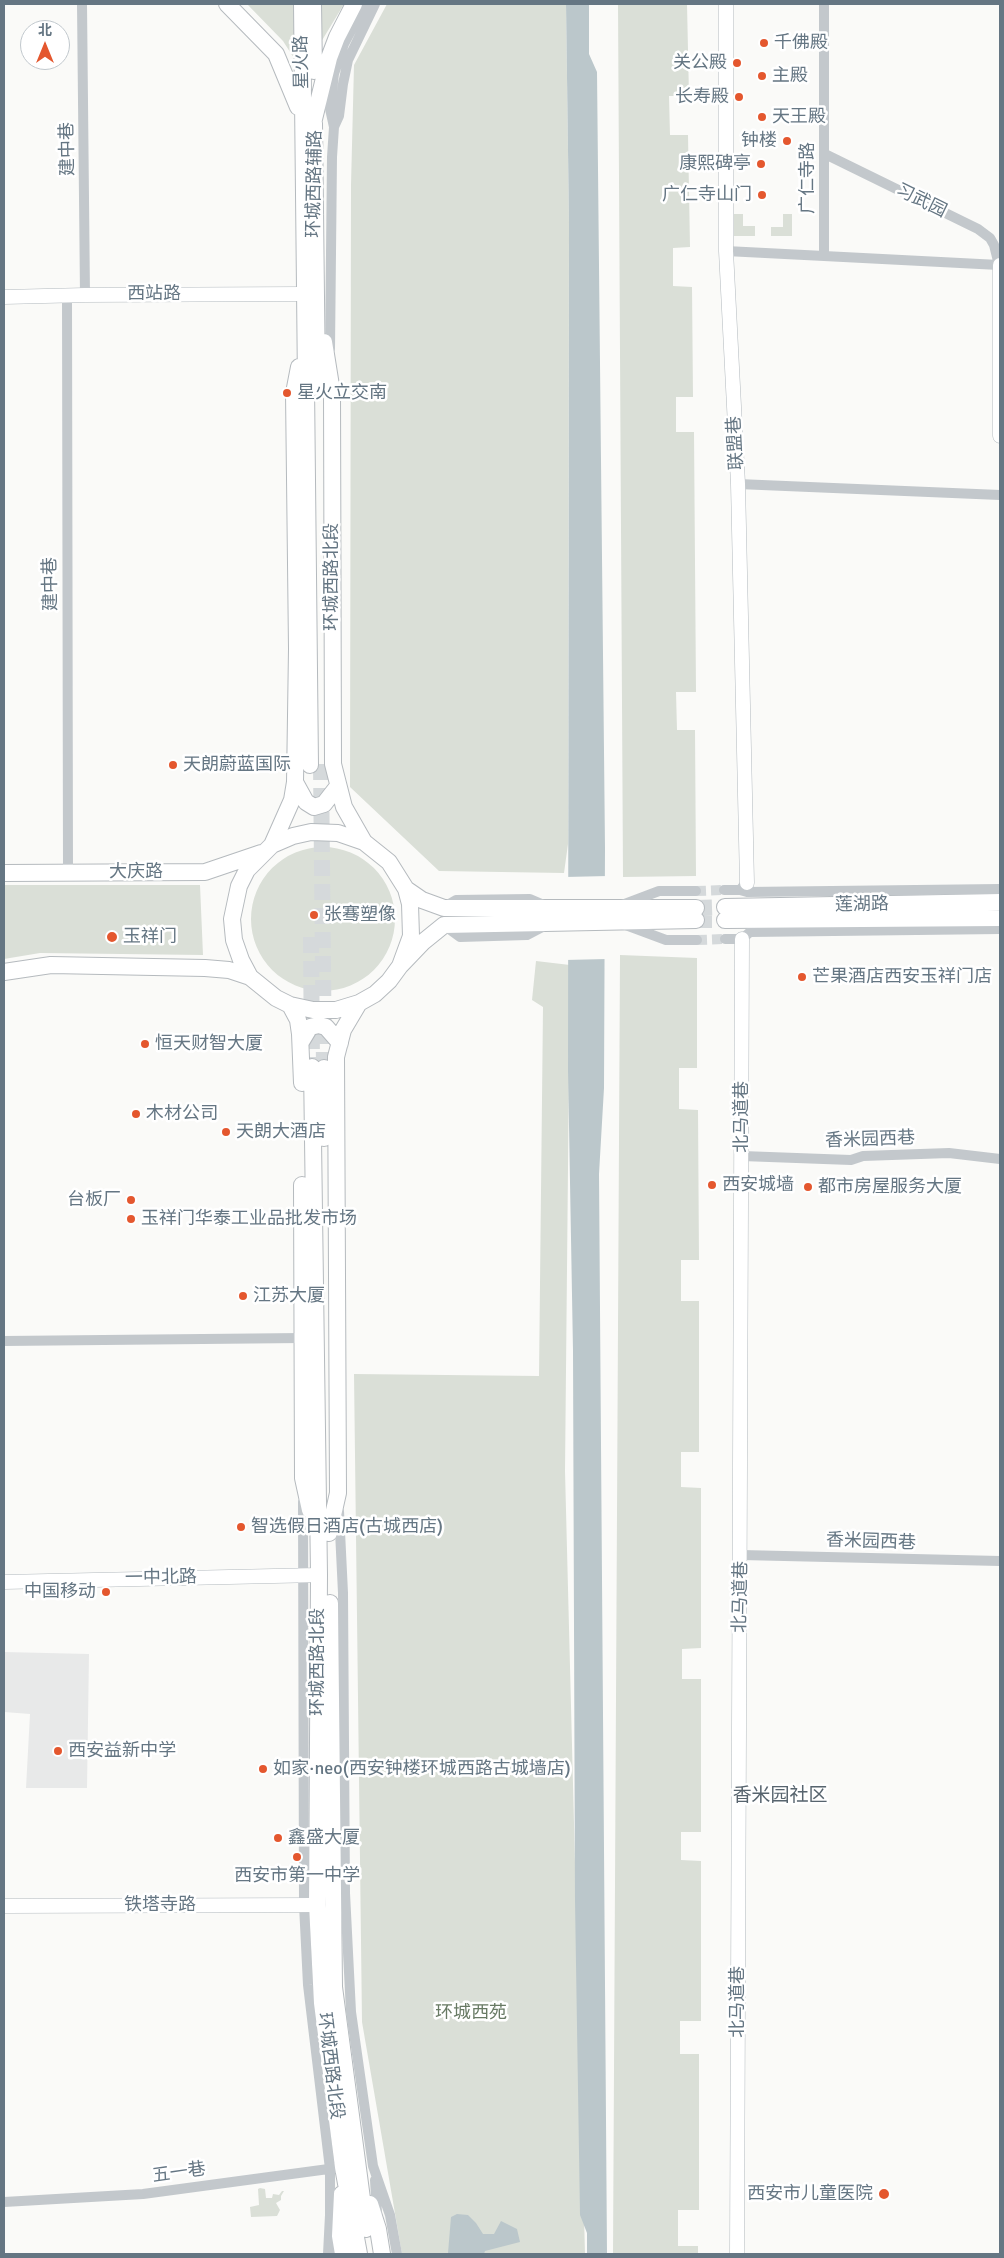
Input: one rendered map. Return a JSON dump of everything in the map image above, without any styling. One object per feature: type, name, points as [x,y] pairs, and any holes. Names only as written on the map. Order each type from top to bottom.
[{"type":"main road","points":[[227,4],[276,54],[308,120]]},
{"type":"main road","name":"星火路","points":[[302,4],[308,120]]},
{"type":"main road","name":"星火路","points":[[308,120],[313,4]]},
{"type":"main road","points":[[308,120],[337,37],[354,4]]},
{"type":"main road","name":"环城西路北段","points":[[308,120],[315,157],[315,764],[307,384],[304,340],[308,120]]},
{"type":"main road","name":"环城西路北段","points":[[316,307],[330,372],[332,392],[333,764],[344,807],[364,842]]},
{"type":"main road","name":"环城西路北段","points":[[268,848],[292,800],[295,782],[297,649],[294,393],[304,340]]},
{"type":"main road","points":[[295,782],[306,802],[314,806],[324,804],[338,786]]},
{"type":"main road","name":"大庆路","points":[[4,872],[205,872],[268,848],[293,836],[311,832],[338,833],[364,842]]},
{"type":"main road","points":[[364,842],[389,862],[406,889],[411,912],[411,936],[400,966]]},
{"type":"main road","points":[[250,977],[234,940],[232,919],[239,886],[247,870],[268,848]]},
{"type":"main road","points":[[406,889],[422,900],[452,908],[550,915],[696,914]]},
{"type":"main road","name":"莲湖路","points":[[1000,902],[725,914],[1000,918]]},
{"type":"main road","points":[[452,908],[454,916],[452,925]]},
{"type":"main road","points":[[4,972],[51,965],[228,970],[250,977],[276,998],[290,1005],[313,1010],[336,1010],[359,1003],[375,994],[423,942],[452,925],[550,915]]},
{"type":"main road","points":[[324,1538],[338,1493],[336,1057],[343,1030],[359,1003]]},
{"type":"main road","points":[[290,1005],[298,1020],[301,1042],[303,1478],[324,1538]]},
{"type":"main road","points":[[301,1042],[310,1027],[318,1025],[326,1026],[340,1043]]},
{"type":"main road","name":"环城西路北段","points":[[318,1067],[324,1538],[334,1987],[359,2254]]},
{"type":"main road","name":"环城西路北段","points":[[324,1538],[311,1576],[310,1905],[322,2003],[351,2167],[369,2254]]},
{"type":"main road","points":[[351,2167],[378,2228],[382,2254]]},
{"type":"main road","points":[[343,2254],[340,2236],[351,2167]]},
{"type":"street","name":"建中巷","points":[[82,4],[85,295]]},
{"type":"street","name":"环城西路辅路","points":[[330,372],[331,185],[334,126],[330,109],[334,74],[344,44],[365,4]]},
{"type":"street","points":[[334,126],[339,116],[348,60],[375,4]]},
{"type":"street","name":"联盟巷","points":[[726,4],[726,251],[738,484],[743,886]]},
{"type":"street","name":"广仁寺路","points":[[824,4],[824,256]]},
{"type":"street","name":"习武园","points":[[825,154],[978,229],[990,238],[1000,260]]},
{"type":"street","points":[[315,157],[331,185]]},
{"type":"street","points":[[726,251],[824,256],[1000,260],[1000,436]]},
{"type":"street","name":"西站路","points":[[4,297],[304,294]]},
{"type":"street","name":"建中巷","points":[[67,296],[68,872]]},
{"type":"street","points":[[738,484],[1000,495]]},
{"type":"street","points":[[724,890],[743,886],[747,892],[1000,890]]},
{"type":"street","points":[[696,891],[659,891],[617,914],[638,932],[666,940],[697,940]]},
{"type":"street","points":[[725,939],[742,939],[750,932],[1000,929]]},
{"type":"street","name":"北马道巷","points":[[737,2254],[742,939]]},
{"type":"street","name":"香米园西巷","points":[[742,1156],[851,1160],[863,1156],[949,1153],[1000,1159]]},
{"type":"street","points":[[4,1341],[302,1338]]},
{"type":"street","points":[[303,1478],[311,1576]]},
{"type":"street","points":[[328,2254],[330,2214],[351,2167],[354,2037],[347,1957],[345,1893],[343,1593],[338,1493]]},
{"type":"street","name":"香米园西巷","points":[[741,1555],[1000,1561]]},
{"type":"street","name":"一中北路","points":[[4,1582],[311,1576]]},
{"type":"street","name":"铁塔寺路","points":[[4,1906],[310,1905]]},
{"type":"street","points":[[351,2167],[390,2215],[397,2254]]},
{"type":"street","name":"五一巷","points":[[4,2202],[143,2194],[351,2167]]},
{"type":"street","points":[[330,2214],[340,2236],[333,2254]]},
{"type":"shaded area","points":[[566,4],[589,4],[589,54],[597,72],[605,848],[604,1088],[599,1174],[607,2254],[587,2254],[587,2233],[580,2215],[575,1901],[573,1351],[568,1069],[569,224]]},
{"type":"shaded area","name":"西安益新中学","points":[[4,1652],[89,1654],[87,1788],[26,1788],[30,1714],[4,1712]]},
{"type":"shaded area","points":[[457,2214],[468,2215],[483,2234],[494,2234],[501,2221],[517,2229],[520,2242],[485,2251],[484,2254],[450,2254],[448,2253],[451,2217]]},
{"type":"green space","points":[[247,4],[296,4],[297,63],[283,41]]},
{"type":"green space","points":[[319,4],[344,4],[318,47]]},
{"type":"green space","points":[[387,4],[566,4],[569,224],[568,844],[564,873],[439,871],[350,787],[351,185],[354,65]]},
{"type":"green space","points":[[618,4],[687,4],[689,96],[669,96],[670,135],[688,135],[690,247],[673,248],[673,286],[692,287],[693,397],[676,397],[676,432],[694,432],[696,692],[676,692],[677,730],[695,730],[696,876],[623,877]]},
{"type":"green space","points":[[734,214],[743,214],[743,226],[755,226],[755,236],[734,236]]},
{"type":"green space","points":[[783,214],[792,214],[792,236],[771,236],[771,227],[783,227]]},
{"type":"green space","points":[[323,847],[351,853],[363,859],[374,868],[383,879],[389,891],[395,919],[389,947],[383,959],[374,970],[363,979],[351,985],[323,991],[295,985],[283,979],[272,970],[263,959],[257,947],[251,919],[257,891],[263,879],[272,868],[283,859],[295,853]]},
{"type":"green space","points":[[4,885],[200,885],[203,955],[40,953],[4,959]]},
{"type":"green space","points":[[620,955],[697,958],[697,1068],[679,1068],[679,1109],[698,1110],[699,1260],[681,1260],[681,1301],[699,1301],[699,1452],[681,1452],[681,1487],[701,1488],[701,1648],[682,1649],[682,1679],[701,1679],[701,1832],[681,1832],[681,1860],[701,1861],[701,2021],[680,2021],[680,2054],[699,2054],[699,2210],[678,2210],[678,2246],[698,2246],[698,2254],[613,2254]]},
{"type":"green space","name":"环城西苑","points":[[536,961],[570,965],[565,1471],[585,2254],[402,2254],[362,2022],[354,1374],[539,1376],[543,1007],[532,1000]]},
{"type":"green space","points":[[258,2189],[265,2189],[266,2198],[272,2198],[273,2194],[279,2195],[284,2191],[281,2200],[276,2203],[280,2210],[277,2216],[251,2217],[250,2207],[259,2205]]},
{"type":"pier","points":[[608,876],[607,959],[565,960],[565,877]]},
{"type":"tunnel","points":[[321,764],[324,1068]]},
{"type":"tunnel","points":[[696,891],[724,890]]},
{"type":"tunnel","points":[[696,908],[725,907]]},
{"type":"tunnel","points":[[696,920],[725,920]]},
{"type":"tunnel","points":[[311,937],[312,1067]]},
{"type":"tunnel","points":[[697,940],[725,939]]},
{"type":"place","name":"千佛殿","points":[[764,43]]},
{"type":"place","name":"关公殿","points":[[737,63]]},
{"type":"place","name":"主殿","points":[[762,76]]},
{"type":"place","name":"长寿殿","points":[[739,97]]},
{"type":"place","name":"天王殿","points":[[762,117]]},
{"type":"place","name":"钟楼","points":[[787,141]]},
{"type":"place","name":"康熙碑亭","points":[[761,164]]},
{"type":"place","name":"广仁寺山门","points":[[762,195]]},
{"type":"place","name":"星火立交南","points":[[287,393]]},
{"type":"place","name":"天朗蔚蓝国际","points":[[173,765]]},
{"type":"place","name":"张骞塑像","points":[[314,915]]},
{"type":"place","name":"玉祥门","points":[[112,937]]},
{"type":"place","name":"芒果酒店西安玉祥门店","points":[[802,977]]},
{"type":"place","name":"恒天财智大厦","points":[[145,1044]]},
{"type":"place","name":"木材公司","points":[[136,1114]]},
{"type":"place","name":"天朗大酒店","points":[[226,1132]]},
{"type":"place","name":"西安城墙","points":[[712,1185]]},
{"type":"place","name":"都市房屋服务大厦","points":[[808,1187]]},
{"type":"place","name":"台板厂","points":[[131,1200]]},
{"type":"place","name":"玉祥门华泰工业品批发市场","points":[[131,1219]]},
{"type":"place","name":"江苏大厦","points":[[243,1296]]},
{"type":"place","name":"智选假日酒店(古城西店)","points":[[241,1527]]},
{"type":"place","name":"中国移动","points":[[106,1592]]},
{"type":"place","name":"西安益新中学","points":[[58,1751]]},
{"type":"place","name":"如家·neo(西安钟楼环城西路古城墙店)","points":[[263,1769]]},
{"type":"place","name":"鑫盛大厦","points":[[278,1838]]},
{"type":"place","name":"西安市第一中学","points":[[297,1857]]},
{"type":"place","name":"西安市儿童医院","points":[[884,2194]]},
{"type":"district","name":"香米园社区","points":[[780,1796]]}]
